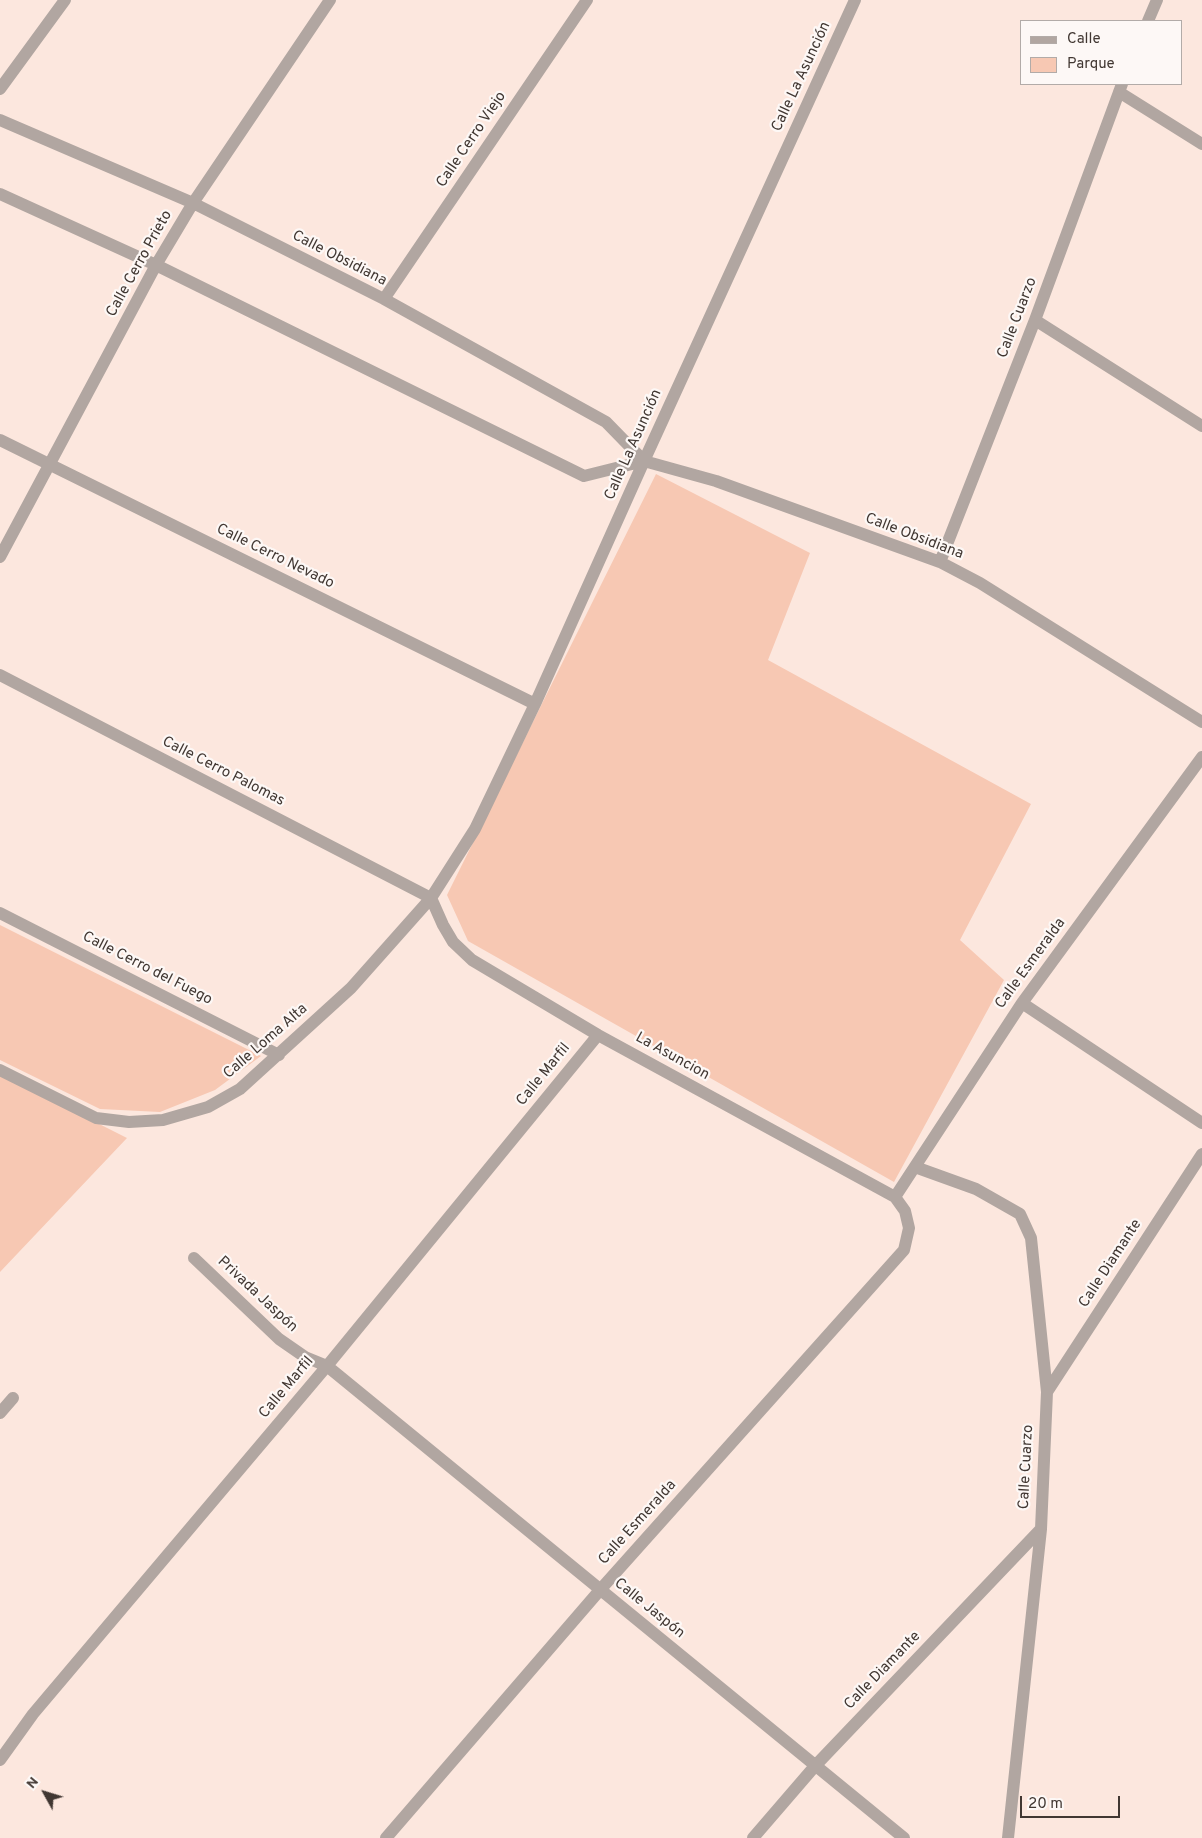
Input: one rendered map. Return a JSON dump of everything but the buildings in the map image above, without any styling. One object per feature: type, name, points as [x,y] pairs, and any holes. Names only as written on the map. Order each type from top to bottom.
[{"type":"street","points":[[0,89],[65,0]]},
{"type":"street","name":"Calle Cerro Prieto","points":[[0,557],[156,265],[193,203],[330,0]]},
{"type":"street","name":"Calle Cerro Viejo","points":[[384,299],[587,0]]},
{"type":"street","name":"Calle La Asunción","points":[[431,898],[475,829],[535,704],[855,0]]},
{"type":"street","points":[[1148,20],[1157,0]]},
{"type":"street","points":[[1121,88],[1202,144]]},
{"type":"street","name":"Calle Cuarzo","points":[[940,562],[1035,320],[1121,88]]},
{"type":"street","name":"Calle Obsidiana","points":[[0,120],[193,203],[384,299],[606,422],[644,461]]},
{"type":"street","name":"Calle Obsidiana","points":[[0,194],[156,265],[584,476],[644,461],[716,481],[940,562],[980,582],[1202,722]]},
{"type":"street","points":[[1035,320],[1202,426]]},
{"type":"street","name":"Calle Cerro Nevado","points":[[0,440],[535,704]]},
{"type":"street","name":"Calle Cerro Palomas","points":[[0,675],[431,898]]},
{"type":"street","name":"Calle Esmeralda","points":[[386,1838],[600,1590],[904,1250],[909,1228],[905,1211],[895,1197],[1022,1003],[1202,757]]},
{"type":"street","name":"La Asuncion","points":[[431,898],[453,942],[472,960],[598,1035],[895,1197]]},
{"type":"street","name":"Calle Loma Alta","points":[[0,1070],[96,1118],[129,1122],[163,1120],[208,1108],[240,1089],[350,988],[431,898]]},
{"type":"street","name":"Calle Cerro del Fuego","points":[[0,913],[278,1055]]},
{"type":"street","points":[[1022,1003],[1202,1123]]},
{"type":"street","name":"Calle Marfil","points":[[0,1760],[33,1714],[327,1366],[598,1035]]},
{"type":"street","name":"Calle Diamante","points":[[1047,1392],[1202,1154]]},
{"type":"street","name":"Calle Cuarzo","points":[[915,1167],[976,1189],[1020,1214],[1031,1238],[1047,1392],[1040,1529],[1008,1838]]},
{"type":"street","name":"Privada Jaspón","points":[[194,1258],[279,1340],[305,1356],[327,1366]]},
{"type":"street","name":"Calle Jaspón","points":[[327,1366],[904,1838]]},
{"type":"street","points":[[0,1413],[14,1398]]},
{"type":"street","name":"Calle Diamante","points":[[753,1838],[816,1766],[1040,1529]]},
{"type":"green space","points":[[656,474],[810,553],[768,660],[1031,804],[960,940],[1004,980],[894,1182],[468,941],[447,895]]},
{"type":"green space","points":[[0,925],[261,1056],[215,1090],[160,1112],[100,1109],[0,1060]]},
{"type":"green space","points":[[0,1074],[127,1138],[0,1272]]}]
